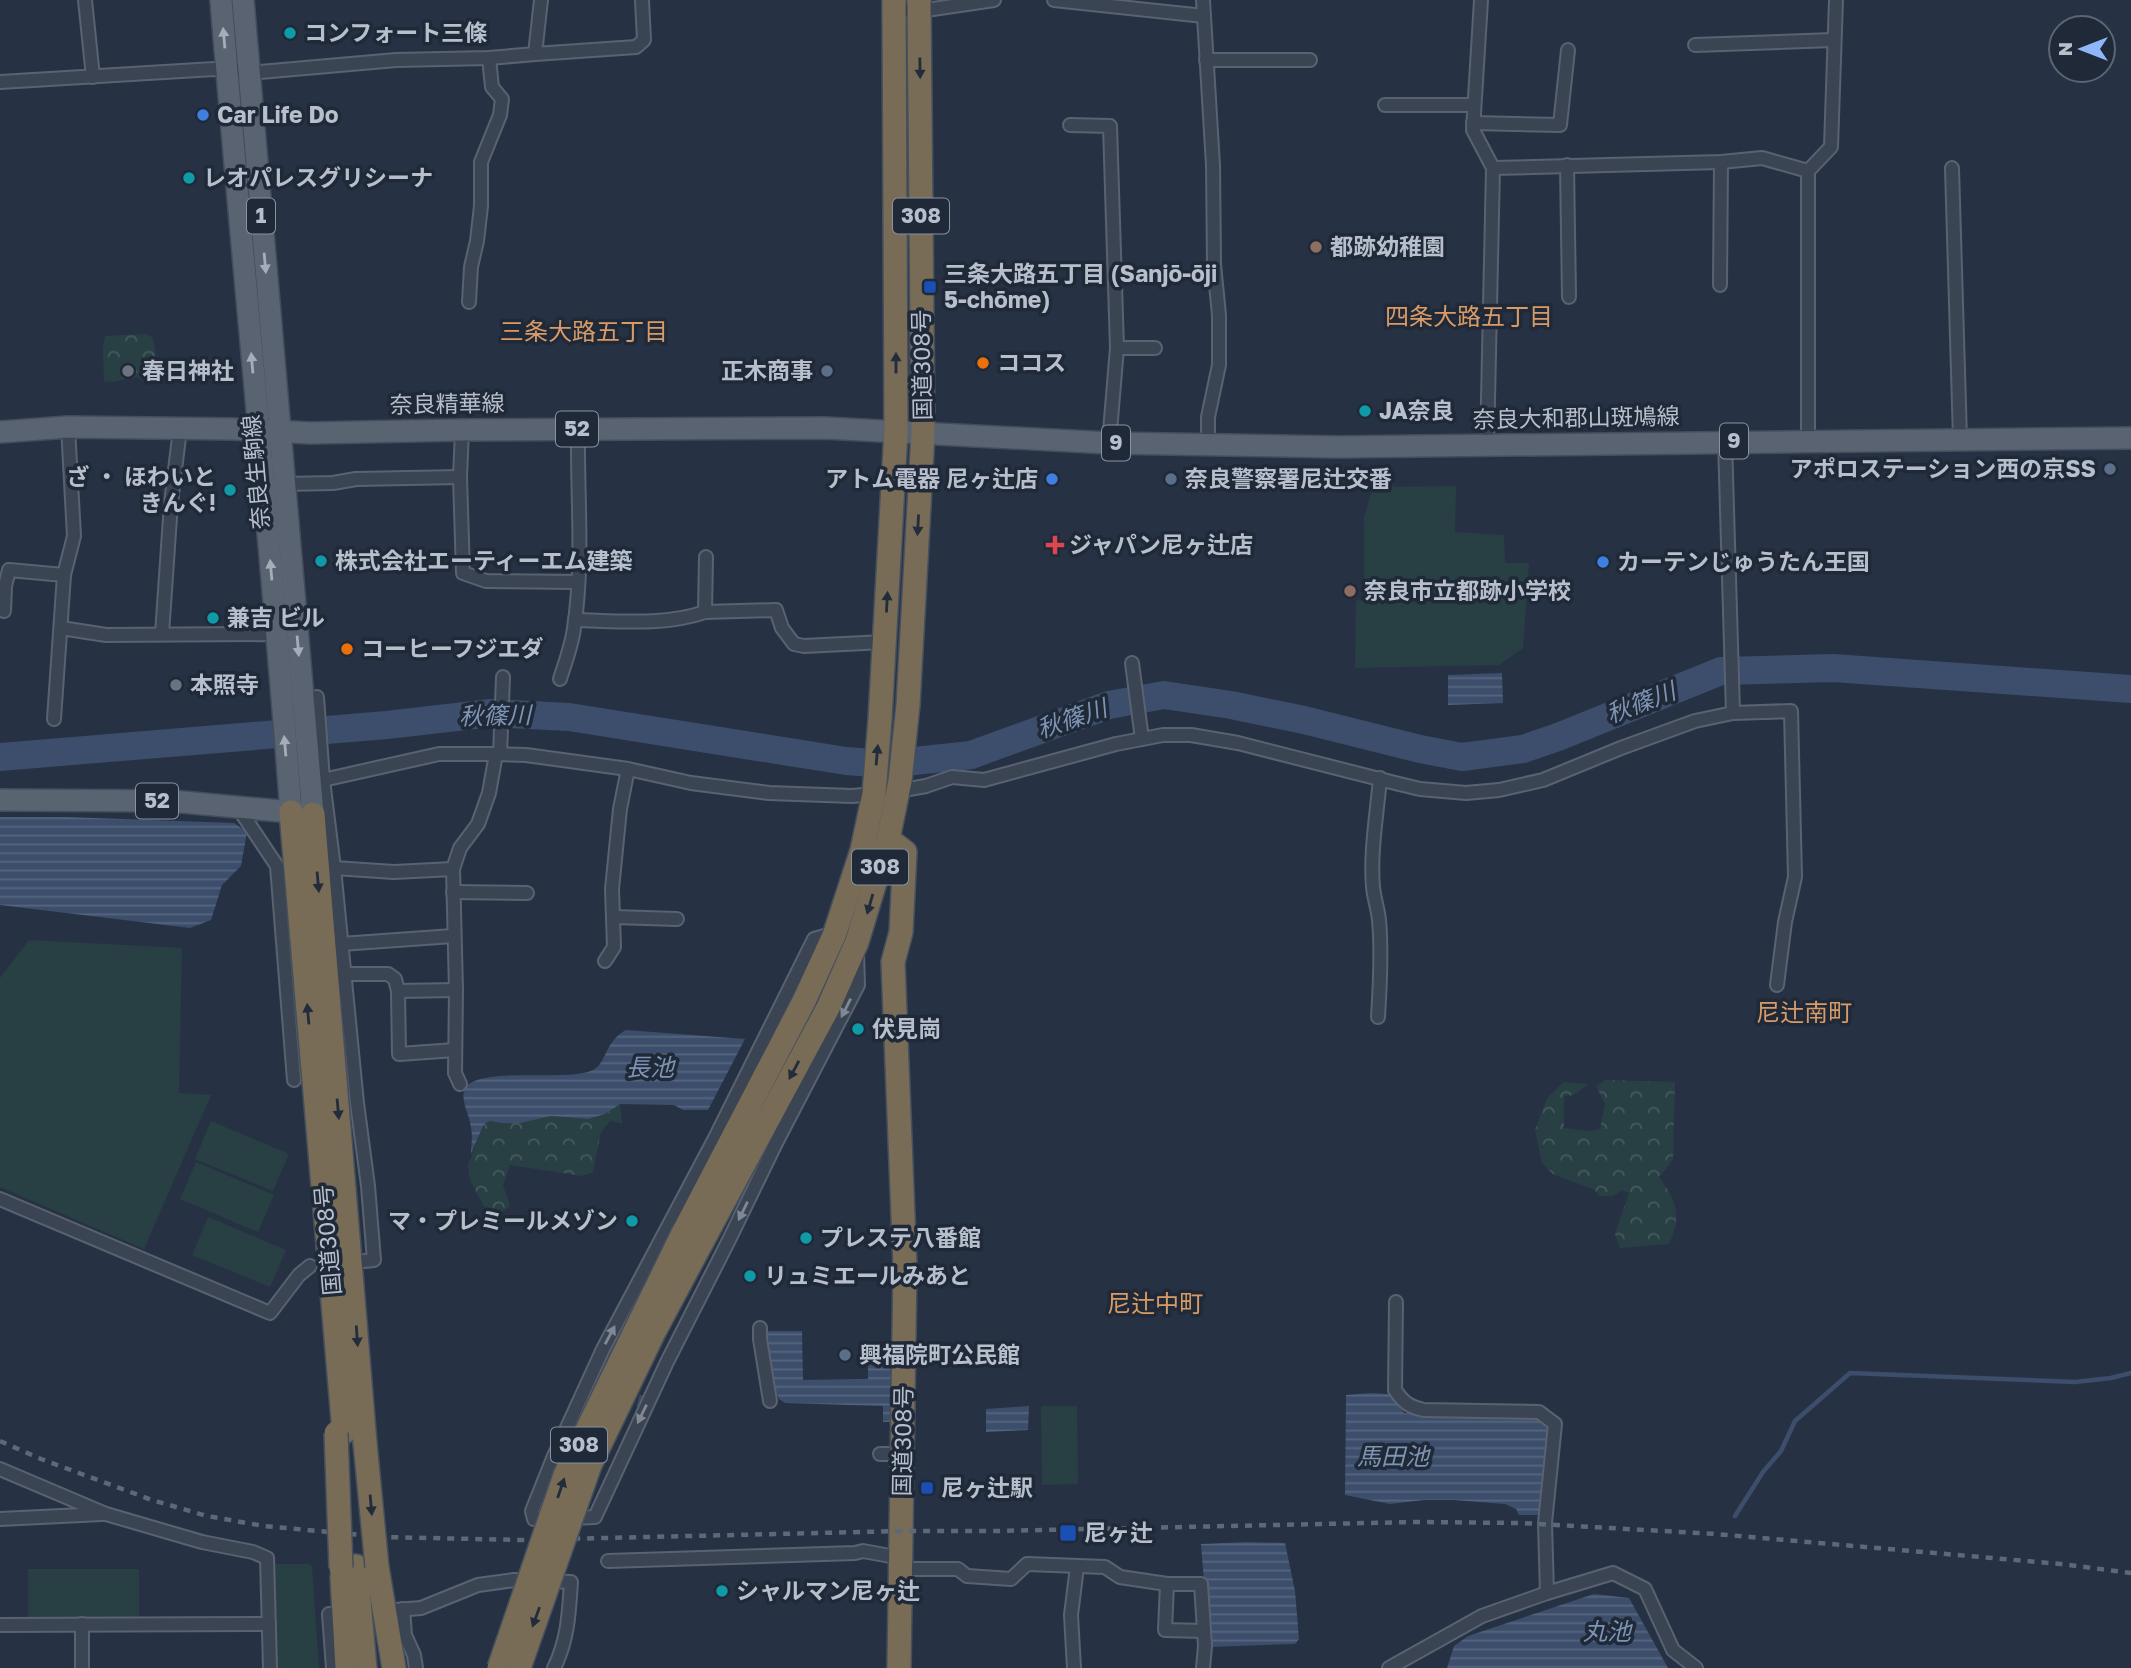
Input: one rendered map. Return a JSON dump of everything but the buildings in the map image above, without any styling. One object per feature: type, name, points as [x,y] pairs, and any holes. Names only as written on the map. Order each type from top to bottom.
[{"type":"highway","name":"国道308号","points":[[874,790],[896,431],[894,4]]},
{"type":"highway","name":"国道308号","points":[[898,785],[905,729],[923,433],[919,6]]},
{"type":"highway","name":"308","points":[[499,1668],[565,1475],[693,1236],[828,1008],[857,942],[888,839],[898,785]]},
{"type":"highway","name":"308","points":[[519,1668],[590,1465],[654,1332],[693,1236],[835,933],[862,850],[874,790]]},
{"type":"highway","name":"国道308号","points":[[302,813],[340,1432],[358,1567],[365,1668]]},
{"type":"highway","name":"国道308号","points":[[302,813],[365,1443],[358,1567],[386,1668]]},
{"type":"highway","name":"308","points":[[888,839],[905,852],[901,932],[893,962]]},
{"type":"highway","points":[[835,933],[881,952],[893,962]]},
{"type":"highway","name":"国道308号","points":[[893,962],[905,1266],[899,1668]]},
{"type":"highway","points":[[347,1668],[358,1567]]},
{"type":"highway","points":[[358,1567],[394,1668]]},
{"type":"main road","name":"奈良生駒線","points":[[221,0],[268,431],[283,484],[307,779],[302,813]]},
{"type":"main road","name":"奈良生駒線","points":[[243,0],[277,634],[301,706]]},
{"type":"main road","name":"奈良精華線","points":[[0,432],[68,427],[310,433],[462,429],[825,428],[896,431]]},
{"type":"main road","name":"奈良大和郡山斑鳩線","points":[[896,431],[1110,443],[1337,447],[2131,438]]},
{"type":"main road","name":"52","points":[[0,800],[171,801],[302,813]]},
{"type":"street","points":[[85,0],[93,77]]},
{"type":"street","points":[[535,54],[541,0]]},
{"type":"street","points":[[0,82],[227,68],[260,72],[396,60],[489,58],[636,47],[644,40],[642,0]]},
{"type":"street","points":[[894,4],[919,6],[993,0]]},
{"type":"street","points":[[1054,0],[1204,16]]},
{"type":"street","points":[[1203,0],[1213,165],[1214,264],[1219,315],[1219,365],[1208,417],[1208,444]]},
{"type":"street","points":[[1481,0],[1473,130],[1493,168],[1487,446]]},
{"type":"street","points":[[1808,440],[1808,172],[1831,147],[1836,0]]},
{"type":"street","points":[[1695,45],[1833,40]]},
{"type":"street","points":[[1473,122],[1560,125],[1568,50]]},
{"type":"street","points":[[468,302],[481,206],[481,162],[500,115],[502,99],[492,87],[489,58]]},
{"type":"street","points":[[1206,60],[1310,60]]},
{"type":"street","points":[[1385,105],[1474,104]]},
{"type":"street","points":[[1070,125],[1110,126],[1117,348],[1110,443]]},
{"type":"street","points":[[1493,168],[1721,162],[1762,158],[1808,172]]},
{"type":"street","points":[[1720,285],[1721,162]]},
{"type":"street","points":[[1567,165],[1569,297]]},
{"type":"street","points":[[1952,168],[1960,439]]},
{"type":"street","points":[[1117,348],[1155,348]]},
{"type":"street","points":[[54,719],[64,575],[74,536],[68,427]]},
{"type":"street","points":[[162,634],[166,562],[180,429]]},
{"type":"street","points":[[462,429],[460,477],[463,573],[486,580],[578,582]]},
{"type":"street","points":[[559,679],[574,630],[578,582],[578,429]]},
{"type":"street","points":[[1725,442],[1733,713]]},
{"type":"street","points":[[283,484],[333,483],[356,479],[460,477]]},
{"type":"street","points":[[705,612],[706,557]]},
{"type":"street","points":[[4,611],[9,570],[64,575]]},
{"type":"street","points":[[575,621],[632,622],[686,619],[705,612],[776,610],[782,628],[794,644],[804,646],[884,642]]},
{"type":"street","points":[[61,628],[106,635],[277,634]]},
{"type":"street","points":[[1132,666],[1142,737]]},
{"type":"street","points":[[460,1084],[455,1073],[453,869],[460,848],[478,824],[489,793],[499,752],[503,680]]},
{"type":"street","points":[[364,1261],[374,1260],[368,1186],[351,1077],[334,868],[307,779],[439,754],[499,752],[628,769],[691,783],[769,793],[852,796],[898,785],[926,786],[953,777],[984,779],[1142,737],[1191,735],[1238,743],[1420,789],[1466,793],[1499,790],[1543,780],[1695,721],[1733,713],[1791,711],[1795,877],[1785,922],[1777,985]]},
{"type":"street","points":[[605,961],[614,947],[612,889],[620,809],[628,769]]},
{"type":"street","points":[[1378,1017],[1381,968],[1373,867],[1380,778]]},
{"type":"street","points":[[237,806],[276,866],[294,1080]]},
{"type":"street","points":[[334,868],[394,872],[453,869]]},
{"type":"street","points":[[453,892],[527,893]]},
{"type":"street","points":[[614,917],[677,919]]},
{"type":"street","points":[[835,933],[814,939],[715,1138],[603,1349],[554,1456],[532,1511],[534,1519],[594,1517],[667,1362],[858,985],[857,942]]},
{"type":"street","points":[[341,944],[453,936]]},
{"type":"street","points":[[344,974],[388,974],[396,979],[399,1054],[455,1050]]},
{"type":"street","points":[[398,991],[456,990]]},
{"type":"street","points":[[0,1199],[270,1313],[299,1275],[310,1266]]},
{"type":"street","points":[[1396,1302],[1395,1390],[1402,1401],[1410,1407],[1424,1409],[1539,1412],[1555,1424],[1545,1523],[1547,1593]]},
{"type":"street","points":[[760,1328],[770,1401]]},
{"type":"street","points":[[880,1454],[903,1454]]},
{"type":"street","points":[[0,1469],[106,1514],[267,1558],[270,1668]]},
{"type":"street","points":[[0,1518],[106,1514]]},
{"type":"street","points":[[608,1561],[863,1551],[901,1564],[958,1569],[967,1576],[1011,1579],[1027,1564],[1067,1564],[1077,1567],[1105,1567],[1120,1577],[1167,1584],[1201,1584],[1205,1646],[1203,1668]]},
{"type":"street","points":[[1074,1668],[1070,1615],[1077,1567]]},
{"type":"street","points":[[1389,1668],[1482,1616],[1613,1573],[1645,1588],[1673,1650],[1696,1668]]},
{"type":"street","points":[[416,1668],[400,1609],[421,1608],[478,1585],[514,1580],[571,1582],[569,1620],[563,1649],[554,1668]]},
{"type":"street","points":[[1167,1584],[1166,1630],[1204,1631]]},
{"type":"street","points":[[333,1614],[330,1614],[333,1668]]},
{"type":"street","points":[[82,1624],[82,1668]]},
{"type":"street","points":[[0,1625],[270,1624]]},
{"type":"green space","points":[[146,334],[153,338],[155,380],[147,383],[137,377],[104,381],[105,336]]},
{"type":"green space","points":[[1456,486],[1455,532],[1504,535],[1505,563],[1529,563],[1523,648],[1499,665],[1355,668],[1356,601],[1364,599],[1364,518],[1373,487]]},
{"type":"green space","points":[[29,940],[182,948],[179,1093],[211,1095],[144,1249],[0,1187],[0,978]]},
{"type":"green space","points":[[1605,1080],[1675,1082],[1673,1160],[1659,1177],[1676,1209],[1675,1225],[1669,1244],[1620,1248],[1615,1234],[1629,1193],[1622,1190],[1613,1196],[1599,1196],[1595,1190],[1553,1174],[1542,1163],[1535,1130],[1547,1098],[1564,1082],[1588,1084],[1574,1095],[1564,1096],[1564,1128],[1589,1131],[1600,1129],[1605,1104],[1596,1086]]},
{"type":"green space","points":[[620,1104],[622,1123],[610,1121],[601,1132],[593,1172],[582,1176],[510,1165],[503,1185],[510,1206],[503,1211],[497,1223],[487,1212],[470,1180],[468,1165],[484,1124],[490,1121],[502,1123],[551,1116],[588,1119],[605,1114]]},
{"type":"green space","points":[[211,1121],[289,1154],[273,1191],[195,1159]]},
{"type":"green space","points":[[196,1162],[274,1195],[258,1232],[180,1199]]},
{"type":"green space","points":[[208,1217],[286,1250],[270,1287],[192,1255]]},
{"type":"green space","points":[[1041,1406],[1077,1406],[1078,1484],[1042,1485]]},
{"type":"green space","points":[[275,1564],[310,1564],[312,1567],[319,1668],[275,1668]]},
{"type":"green space","points":[[28,1569],[139,1569],[139,1617],[28,1617]]},
{"type":"water","points":[[1502,673],[1503,703],[1448,705],[1448,675]]},
{"type":"water","points":[[0,817],[234,823],[247,832],[241,866],[222,885],[211,920],[190,928],[0,905]]},
{"type":"water","name":"長池","points":[[626,1030],[745,1039],[708,1110],[683,1110],[674,1105],[620,1104],[605,1114],[588,1119],[551,1116],[520,1123],[490,1121],[484,1124],[471,1154],[472,1131],[463,1095],[471,1083],[502,1076],[581,1074],[593,1070],[598,1067],[614,1040]]},
{"type":"water","points":[[766,1331],[802,1331],[803,1380],[868,1379],[868,1363],[891,1363],[890,1422],[883,1422],[883,1406],[785,1403],[779,1399]]},
{"type":"water","name":"馬田池","points":[[1389,1394],[1404,1413],[1464,1418],[1537,1418],[1551,1431],[1540,1515],[1519,1515],[1516,1509],[1505,1504],[1424,1500],[1390,1504],[1345,1495],[1346,1395]]},
{"type":"water","points":[[1029,1406],[1028,1430],[986,1432],[986,1409]]},
{"type":"water","points":[[1285,1543],[1295,1591],[1299,1639],[1295,1644],[1209,1647],[1201,1544]]},
{"type":"water","name":"丸池","points":[[1594,1594],[1629,1598],[1668,1668],[1447,1668],[1454,1646],[1468,1636]]},
{"type":"waterway","name":"秋篠川","points":[[0,757],[387,725],[491,713],[569,717],[846,761],[886,764],[971,755],[1109,705],[1164,695],[1304,720],[1462,757],[1523,749],[1721,671],[1833,668],[2131,689]]},
{"type":"waterway","points":[[1735,1516],[1763,1472],[1781,1451],[1795,1421],[1850,1373],[2075,1382],[2131,1373]]},
{"type":"tunnel","points":[[586,1386],[647,1403]]},
{"type":"railway","points":[[0,1441],[152,1500],[207,1516],[264,1526],[383,1537],[521,1540],[1416,1522],[1521,1523],[1716,1534],[2061,1564],[2131,1573]]},
{"type":"place","name":"コンフォート三條","points":[[290,33]]},
{"type":"place","name":"Car Life Do","points":[[203,115]]},
{"type":"place","name":"レオパレスグリシーナ","points":[[189,178]]},
{"type":"place","name":"都跡幼稚園","points":[[1316,247]]},
{"type":"place","name":"三条大路五丁目 (Sanjō-ōji 5-chōme)","points":[[930,287]]},
{"type":"place","name":"ココス","points":[[983,363]]},
{"type":"place","name":"春日神社","points":[[128,371]]},
{"type":"place","name":"正木商事","points":[[827,371]]},
{"type":"place","name":"JA奈良","points":[[1365,411]]},
{"type":"place","name":"アポロステーション西の京SS","points":[[2110,469]]},
{"type":"place","name":"アトム電器 尼ヶ辻店","points":[[1052,479]]},
{"type":"place","name":"奈良警察署尼辻交番","points":[[1171,479]]},
{"type":"place","name":"ざ ・ ほわいと きんぐ!","points":[[230,490]]},
{"type":"place","name":"ジャパン尼ヶ辻店","points":[[1055,545]]},
{"type":"place","name":"株式会社エーティーエム建築","points":[[321,561]]},
{"type":"place","name":"カーテンじゅうたん王国","points":[[1603,562]]},
{"type":"place","name":"奈良市立都跡小学校","points":[[1350,591]]},
{"type":"place","name":"兼吉 ビル","points":[[213,618]]},
{"type":"place","name":"コーヒーフジエダ","points":[[347,649]]},
{"type":"place","name":"本照寺","points":[[176,685]]},
{"type":"place","name":"伏見崗","points":[[858,1029]]},
{"type":"place","name":"マ・プレミールメゾン","points":[[632,1221]]},
{"type":"place","name":"プレステ八番館","points":[[806,1238]]},
{"type":"place","name":"リュミエールみあと","points":[[750,1276]]},
{"type":"place","name":"興福院町公民館","points":[[845,1355]]},
{"type":"place","name":"尼ヶ辻駅","points":[[927,1488]]},
{"type":"place","name":"尼ヶ辻","points":[[1068,1533]]},
{"type":"place","name":"シャルマン尼ヶ辻","points":[[722,1591]]},
{"type":"district","name":"四条大路五丁目","points":[[1469,317]]},
{"type":"district","name":"三条大路五丁目","points":[[584,332]]},
{"type":"district","name":"尼辻南町","points":[[1804,1013]]},
{"type":"district","name":"尼辻中町","points":[[1155,1304]]}]
